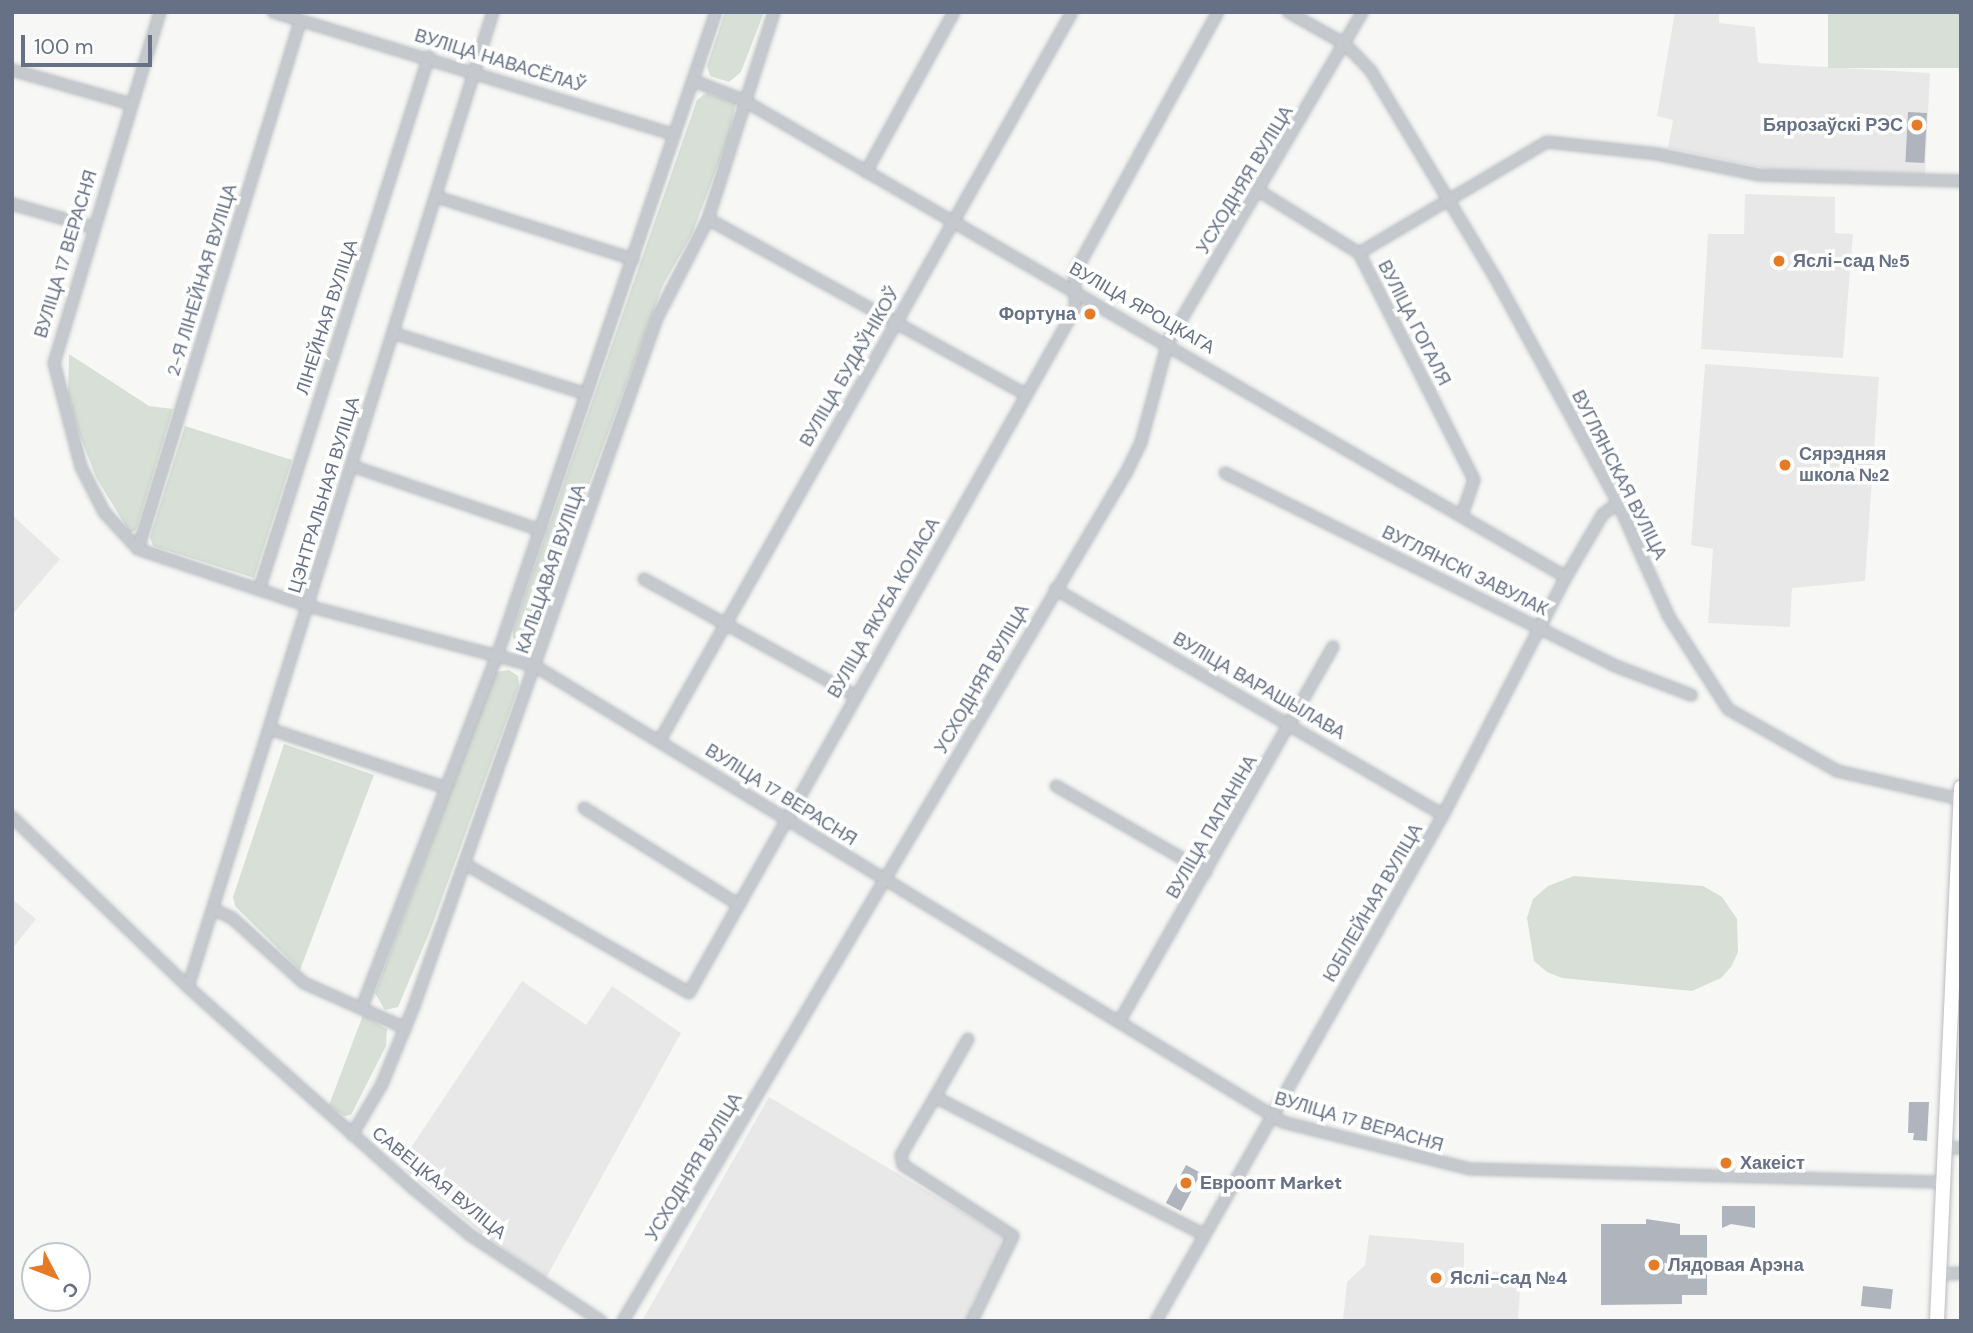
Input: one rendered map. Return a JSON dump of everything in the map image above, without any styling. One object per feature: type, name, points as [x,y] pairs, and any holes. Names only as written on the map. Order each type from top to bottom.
[{"type":"main road","points":[[1953,1148],[1961,788]]},
{"type":"main road","points":[[1945,1321],[1949,1274],[1948,1182],[1953,1148],[1961,999]]},
{"type":"main road","points":[[1937,1321],[1949,1274]]},
{"type":"street","name":"ВУЛІЦА 17 ВЕРАСНЯ","points":[[160,12],[92,227],[54,363],[81,467],[104,512],[138,549],[308,606],[535,666],[660,740],[1272,1117],[1470,1169],[1948,1182]]},
{"type":"street","name":"ВУЛІЦА НАВАСЁЛАЎ","points":[[273,12],[300,22],[429,56],[675,135]]},
{"type":"street","name":"ЦЭНТРАЛЬНАЯ ВУЛІЦА","points":[[188,987],[215,910],[494,12]]},
{"type":"street","points":[[362,1007],[497,656],[716,12]]},
{"type":"street","name":"КАЛЬЦАВАЯ ВУЛІЦА","points":[[352,1135],[382,1084],[405,1028],[657,318],[708,219],[743,100],[774,12]]},
{"type":"street","points":[[866,172],[954,12]]},
{"type":"street","name":"ВУЛІЦА БУДАЎНІКОЎ","points":[[660,740],[1072,12]]},
{"type":"street","name":"ВУЛІЦА ЯКУБА КОЛАСА","points":[[465,864],[689,993],[788,819],[854,695],[1076,310],[1075,272],[1218,12]]},
{"type":"street","name":"ВУГЛЯНСКАЯ ВУЛІЦА","points":[[1288,12],[1345,44],[1371,71],[1447,199],[1618,503],[1668,617],[1728,709],[1837,771],[1960,799]]},
{"type":"street","name":"УСХОДНЯЯ ВУЛІЦА","points":[[623,1321],[885,881],[1141,442],[1168,342],[1362,12]]},
{"type":"street","name":"2-Я ЛІНЕЙНАЯ ВУЛІЦА","points":[[138,549],[300,22]]},
{"type":"street","name":"ЛІНЕЙНАЯ ВУЛІЦА","points":[[260,590],[429,56]]},
{"type":"street","points":[[12,70],[131,104]]},
{"type":"street","name":"ВУЛІЦА ЯРОЦКАГА","points":[[694,81],[743,100],[954,223],[1168,342],[1566,577]]},
{"type":"street","points":[[1359,253],[1547,142],[1589,145],[1759,175],[1961,181]]},
{"type":"street","name":"ВУЛІЦА ГОГАЛЯ","points":[[1259,191],[1359,253],[1474,480],[1462,515]]},
{"type":"street","points":[[437,197],[633,259]]},
{"type":"street","points":[[12,204],[92,227]]},
{"type":"street","points":[[708,219],[1027,395]]},
{"type":"street","points":[[393,332],[587,394]]},
{"type":"street","points":[[352,466],[540,530]]},
{"type":"street","name":"ВУГЛЯНСКІ ЗАВУЛАК","points":[[1225,473],[1540,627],[1691,695]]},
{"type":"street","name":"ЮБІЛЕЙНАЯ ВУЛІЦА","points":[[1156,1321],[1443,815],[1566,577],[1603,514],[1618,503]]},
{"type":"street","points":[[644,579],[854,695]]},
{"type":"street","name":"ВУЛІЦА ВАРАШЫЛАВА","points":[[1055,590],[1292,725],[1443,815]]},
{"type":"street","name":"ВУЛІЦА ПАПАНІНА","points":[[1119,1022],[1292,725],[1333,647]]},
{"type":"street","points":[[270,729],[446,788]]},
{"type":"street","points":[[1056,786],[1206,872]]},
{"type":"street","points":[[584,808],[739,905]]},
{"type":"street","name":"САВЕЦКАЯ ВУЛІЦА","points":[[12,817],[188,987],[352,1135],[470,1235],[601,1321]]},
{"type":"street","points":[[215,910],[232,918],[304,983],[405,1028]]},
{"type":"street","points":[[968,1039],[901,1155],[902,1166],[1013,1236],[972,1321]]},
{"type":"street","points":[[935,1097],[1205,1235]]},
{"type":"shaded area","points":[[725,12],[764,12],[741,72],[729,82],[710,76],[707,66]]},
{"type":"shaded area","points":[[1675,12],[1719,12],[1719,23],[1755,27],[1758,63],[1930,73],[1925,174],[1769,169],[1668,148],[1673,120],[1657,116]]},
{"type":"shaded area","points":[[1828,12],[1961,12],[1961,68],[1828,68]]},
{"type":"shaded area","points":[[706,93],[736,103],[728,138],[692,234],[663,285],[528,648],[513,638],[513,629],[697,100]]},
{"type":"shaded area","name":"Яслі-сад №5","points":[[1745,194],[1835,197],[1835,233],[1853,234],[1843,358],[1701,349],[1708,234],[1744,234]]},
{"type":"shaded area","points":[[69,354],[149,406],[173,409],[136,530],[130,533],[96,477],[79,433],[68,394]]},
{"type":"shaded area","name":"Сярэдняя школа №2","points":[[1705,364],[1879,377],[1865,581],[1792,588],[1790,627],[1708,623],[1713,549],[1691,545]]},
{"type":"shaded area","points":[[185,426],[292,460],[254,578],[153,546],[150,537]]},
{"type":"shaded area","points":[[12,515],[60,559],[12,615]]},
{"type":"shaded area","points":[[509,670],[518,676],[519,686],[430,931],[398,1007],[385,1010],[375,993],[495,672]]},
{"type":"shaded area","points":[[284,744],[374,775],[300,970],[235,906],[233,897]]},
{"type":"shaded area","points":[[1574,876],[1703,886],[1722,897],[1737,919],[1738,952],[1731,967],[1721,978],[1692,991],[1562,978],[1547,972],[1534,961],[1527,918],[1533,899],[1548,886]]},
{"type":"shaded area","points":[[12,899],[36,919],[12,949]]},
{"type":"shaded area","points":[[522,981],[586,1025],[612,986],[681,1033],[546,1278],[480,1232],[406,1170],[406,1155]]},
{"type":"shaded area","points":[[363,1015],[387,1029],[386,1046],[351,1115],[344,1116],[329,1105]]},
{"type":"shaded area","points":[[769,1097],[1009,1240],[971,1306],[975,1309],[969,1321],[642,1321]]},
{"type":"shaded area","name":"Яслі-сад №4","points":[[1369,1235],[1464,1243],[1464,1270],[1521,1273],[1518,1321],[1343,1321],[1347,1282],[1365,1265]]},
{"type":"building","name":"Бярозаўскі РЭС","points":[[1908,112],[1927,113],[1924,163],[1905,162]]},
{"type":"building","points":[[1909,1102],[1929,1102],[1927,1141],[1913,1140],[1914,1133],[1908,1133]]},
{"type":"building","name":"Евроопт Market","points":[[1186,1165],[1201,1173],[1181,1211],[1166,1203]]},
{"type":"building","points":[[1722,1206],[1755,1206],[1755,1228],[1731,1224],[1722,1228]]},
{"type":"building","name":"Лядовая Арэна","points":[[1646,1219],[1680,1224],[1680,1235],[1707,1235],[1707,1295],[1682,1295],[1682,1304],[1601,1305],[1601,1224],[1646,1224]]},
{"type":"building","points":[[1863,1286],[1893,1289],[1891,1309],[1861,1306]]},
{"type":"place","name":"Бярозаўскі РЭС","points":[[1917,125]]},
{"type":"place","name":"Яслі-сад №5","points":[[1779,261]]},
{"type":"place","name":"Фортуна","points":[[1090,314]]},
{"type":"place","name":"Сярэдняя школа №2","points":[[1785,465]]},
{"type":"place","name":"Хакеіст","points":[[1726,1163]]},
{"type":"place","name":"Евроопт Market","points":[[1186,1183]]},
{"type":"place","name":"Лядовая Арэна","points":[[1654,1265]]},
{"type":"place","name":"Яслі-сад №4","points":[[1436,1278]]}]
